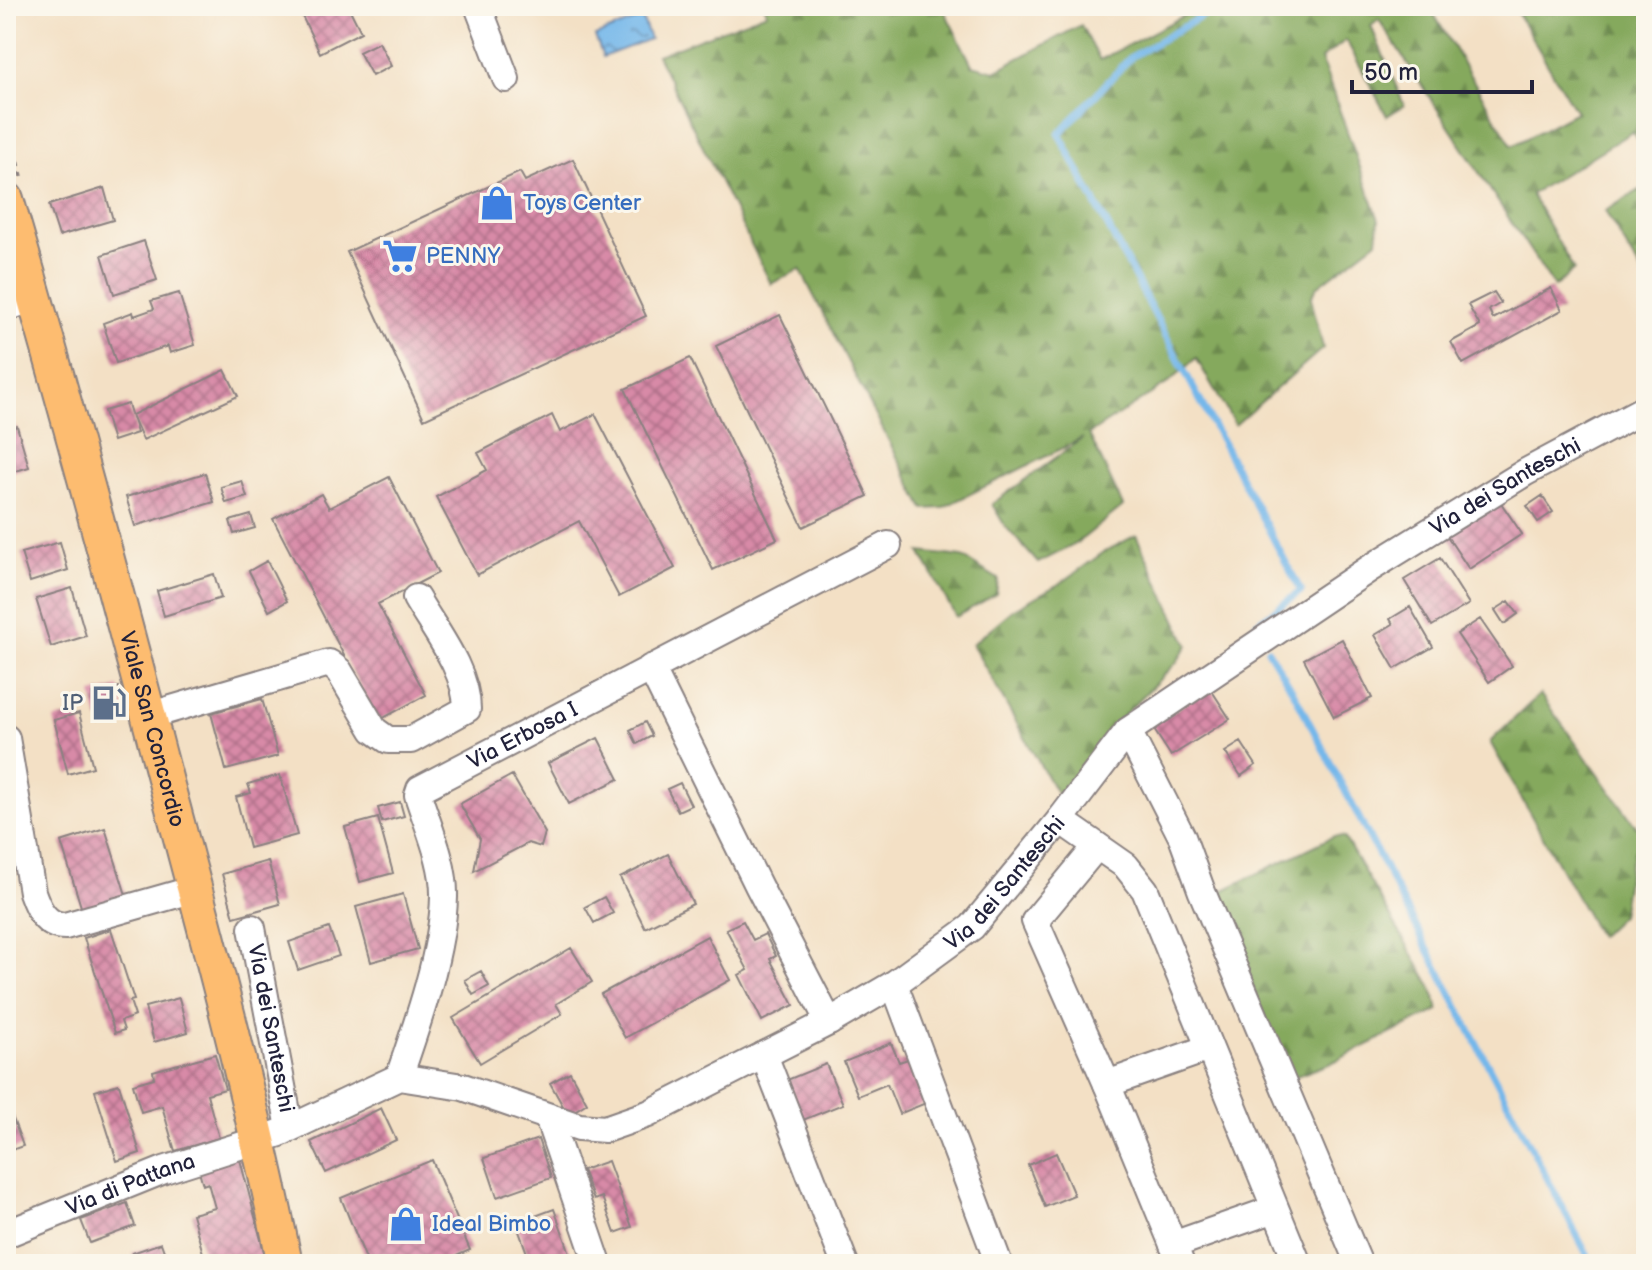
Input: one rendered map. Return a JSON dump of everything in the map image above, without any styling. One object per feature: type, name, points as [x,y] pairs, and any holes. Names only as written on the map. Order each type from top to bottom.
[{"type":"main road","name":"Viale San Concordio","points":[[6,199],[20,302],[71,423],[195,889],[274,1134],[285,1264]]},
{"type":"street","points":[[478,6],[511,76],[489,6]]},
{"type":"street","name":"Via dei Santeschi","points":[[252,928],[274,1134],[399,1077],[463,1087],[579,1127],[605,1129],[648,1114],[829,1022],[894,984],[972,927],[1128,731],[1369,569],[1512,480],[1646,408]]},
{"type":"street","name":"Via Erbosa I","points":[[399,1077],[418,1023],[440,932],[444,894],[436,848],[418,795],[420,789],[888,545]]},
{"type":"street","points":[[148,714],[329,663],[339,671],[374,730],[388,740],[411,740],[467,709],[467,694],[454,663],[416,598]]},
{"type":"street","points":[[651,668],[829,1022]]},
{"type":"street","points":[[1128,731],[1182,837],[1202,892],[1359,1264]]},
{"type":"street","points":[[6,738],[32,892],[47,921],[65,926],[195,889]]},
{"type":"street","points":[[1060,820],[1126,866],[1145,890],[1298,1264]]},
{"type":"street","points":[[1097,846],[1035,921],[1107,1084],[1177,1255],[1275,1209]]},
{"type":"street","points":[[894,984],[999,1264]]},
{"type":"street","points":[[1107,1084],[1209,1048]]},
{"type":"street","points":[[764,1055],[845,1264]]},
{"type":"street","points":[[548,1117],[598,1264]]},
{"type":"street","name":"Via di Pattana","points":[[6,1234],[59,1202],[274,1134]]},
{"type":"green space","points":[[764,6],[942,6],[972,65],[995,71],[1081,25],[1100,60],[1189,13],[1219,6],[1429,6],[1512,146],[1576,112],[1513,6],[1646,6],[1646,149],[1632,132],[1531,194],[1574,270],[1554,287],[1379,20],[1371,26],[1404,105],[1387,116],[1346,40],[1321,59],[1379,220],[1377,241],[1317,287],[1311,298],[1323,348],[1235,425],[1196,358],[1168,383],[1089,434],[1123,506],[1076,544],[1038,563],[1005,526],[992,504],[1083,438],[942,508],[924,509],[800,269],[771,284],[657,55],[767,13]]},
{"type":"green space","points":[[1640,190],[1646,201],[1646,280],[1605,211]]},
{"type":"green space","points":[[1136,535],[1188,645],[1176,663],[1117,722],[1082,775],[1059,798],[972,644],[1014,609]]},
{"type":"green space","points":[[920,552],[962,557],[998,579],[996,594],[956,617]]},
{"type":"green space","points":[[1540,694],[1641,833],[1629,867],[1621,916],[1599,937],[1490,742]]},
{"type":"green space","points":[[1334,836],[1344,837],[1431,986],[1439,1010],[1329,1064],[1291,1078],[1214,895]]},
{"type":"water","points":[[642,18],[650,39],[603,57],[595,36]]},
{"type":"building","points":[[297,6],[348,6],[361,32],[320,53]]},
{"type":"building","points":[[379,42],[391,66],[372,76],[359,52]]},
{"type":"building","points":[[573,159],[646,316],[424,419],[347,252],[520,172],[525,181]]},
{"type":"building","points":[[104,188],[113,220],[59,236],[49,205]]},
{"type":"building","points":[[144,241],[157,280],[114,294],[102,255]]},
{"type":"building","points":[[1551,288],[1562,310],[1463,364],[1451,342],[1480,326],[1468,305],[1494,292],[1501,303],[1489,310],[1493,319]]},
{"type":"building","points":[[179,293],[195,345],[170,353],[168,346],[116,363],[103,323],[133,312],[134,316],[154,309],[151,301]]},
{"type":"building","points":[[780,315],[868,496],[803,527],[716,346]]},
{"type":"building","points":[[690,358],[777,539],[713,570],[625,389]]},
{"type":"building","points":[[225,370],[238,396],[143,440],[132,415]]},
{"type":"building","points":[[128,404],[137,433],[113,441],[104,411]]},
{"type":"building","points":[[595,414],[675,568],[619,597],[579,521],[477,575],[436,497],[487,470],[478,453],[552,415],[560,432]]},
{"type":"building","points":[[17,426],[29,467],[6,474],[6,430]]},
{"type":"building","points":[[205,473],[214,502],[135,526],[126,497]]},
{"type":"building","points":[[389,477],[438,573],[378,604],[426,695],[378,721],[273,519],[321,494],[329,508]]},
{"type":"building","points":[[242,481],[247,497],[226,503],[221,487]]},
{"type":"building","points":[[1542,496],[1553,512],[1538,522],[1527,506]]},
{"type":"building","points":[[1497,497],[1522,534],[1469,569],[1445,533]]},
{"type":"building","points":[[251,515],[255,528],[234,534],[230,521]]},
{"type":"building","points":[[60,542],[68,570],[30,582],[21,553]]},
{"type":"building","points":[[1440,558],[1469,604],[1432,626],[1404,580]]},
{"type":"building","points":[[267,561],[287,601],[269,611],[249,571]]},
{"type":"building","points":[[214,574],[221,598],[164,616],[157,591]]},
{"type":"building","points":[[72,588],[86,636],[51,647],[36,599]]},
{"type":"building","points":[[1509,601],[1518,614],[1504,624],[1495,610]]},
{"type":"building","points":[[1410,607],[1433,647],[1395,669],[1375,635],[1393,624],[1390,619]]},
{"type":"building","points":[[1480,619],[1512,666],[1489,682],[1457,634]]},
{"type":"building","points":[[1342,639],[1372,698],[1334,717],[1304,659]]},
{"type":"building","points":[[119,687],[125,713],[98,720],[92,694]]},
{"type":"building","points":[[1210,688],[1230,719],[1171,756],[1151,725]]},
{"type":"building","points":[[262,699],[278,756],[226,770],[211,713]]},
{"type":"building","points":[[79,713],[93,767],[68,774],[54,720]]},
{"type":"building","points":[[645,722],[652,736],[637,744],[630,730]]},
{"type":"building","points":[[598,738],[619,779],[569,804],[548,763]]},
{"type":"building","points":[[1241,742],[1256,765],[1241,776],[1225,752]]},
{"type":"building","points":[[280,775],[297,835],[249,848],[236,797],[251,793],[248,784]]},
{"type":"building","points":[[512,775],[545,833],[541,847],[528,843],[474,871],[480,839],[460,804]]},
{"type":"building","points":[[680,783],[691,805],[678,811],[667,789]]},
{"type":"building","points":[[400,802],[404,816],[382,822],[378,808]]},
{"type":"building","points":[[378,818],[393,873],[360,882],[345,827]]},
{"type":"building","points":[[105,828],[126,895],[82,910],[61,842]]},
{"type":"building","points":[[668,854],[693,904],[645,928],[620,878]]},
{"type":"building","points":[[268,861],[280,904],[234,917],[222,874]]},
{"type":"building","points":[[403,894],[418,949],[371,962],[356,907]]},
{"type":"building","points":[[604,897],[613,913],[594,923],[585,907]]},
{"type":"building","points":[[743,921],[753,940],[765,934],[776,956],[770,959],[794,1005],[762,1021],[739,975],[748,970],[726,929]]},
{"type":"building","points":[[329,928],[339,956],[298,970],[289,942]]},
{"type":"building","points":[[111,929],[134,1000],[130,1001],[135,1016],[121,1021],[124,1030],[115,1033],[84,938]]},
{"type":"building","points":[[707,936],[730,980],[625,1038],[601,994]]},
{"type":"building","points":[[571,948],[592,982],[556,1004],[562,1014],[480,1063],[453,1018]]},
{"type":"building","points":[[481,971],[489,986],[473,995],[465,980]]},
{"type":"building","points":[[179,998],[188,1032],[154,1042],[145,1007]]},
{"type":"building","points":[[891,1043],[899,1062],[908,1059],[926,1103],[899,1114],[887,1084],[858,1096],[844,1062]]},
{"type":"building","points":[[215,1054],[225,1089],[207,1094],[219,1138],[175,1151],[162,1106],[141,1112],[133,1084],[154,1078],[153,1071]]},
{"type":"building","points":[[826,1064],[843,1104],[803,1120],[787,1080]]},
{"type":"building","points":[[570,1072],[587,1103],[568,1115],[550,1083]]},
{"type":"building","points":[[119,1084],[140,1153],[117,1161],[95,1091]]},
{"type":"building","points":[[6,1100],[23,1146],[6,1152]]},
{"type":"building","points":[[381,1108],[396,1140],[326,1173],[311,1142]]},
{"type":"building","points":[[538,1139],[551,1178],[497,1197],[484,1158]]},
{"type":"building","points":[[238,1152],[267,1263],[206,1264],[192,1214],[215,1208],[208,1183],[203,1185],[197,1163]]},
{"type":"building","points":[[1056,1153],[1074,1195],[1045,1207],[1028,1165]]},
{"type":"building","name":"Ideal Bimbo","points":[[432,1160],[470,1250],[438,1264],[368,1264],[341,1198]]},
{"type":"building","points":[[608,1161],[632,1227],[615,1233],[602,1197],[594,1200],[582,1170]]},
{"type":"building","points":[[127,1203],[135,1226],[90,1243],[81,1220]]},
{"type":"building","points":[[554,1209],[574,1264],[531,1264],[516,1223]]},
{"type":"building","points":[[161,1243],[166,1257],[147,1264],[136,1264],[132,1253]]},
{"type":"waterway","points":[[1198,6],[1204,15],[1131,57],[1059,134],[1301,591],[1257,623]]},
{"type":"waterway","points":[[1268,650],[1294,693],[1592,1264]]},
{"type":"place","name":"Toys Center","points":[[497,203]]},
{"type":"place","name":"PENNY","points":[[400,256]]},
{"type":"place","name":"IP","points":[[109,703]]},
{"type":"place","name":"Ideal Bimbo","points":[[406,1224]]}]
